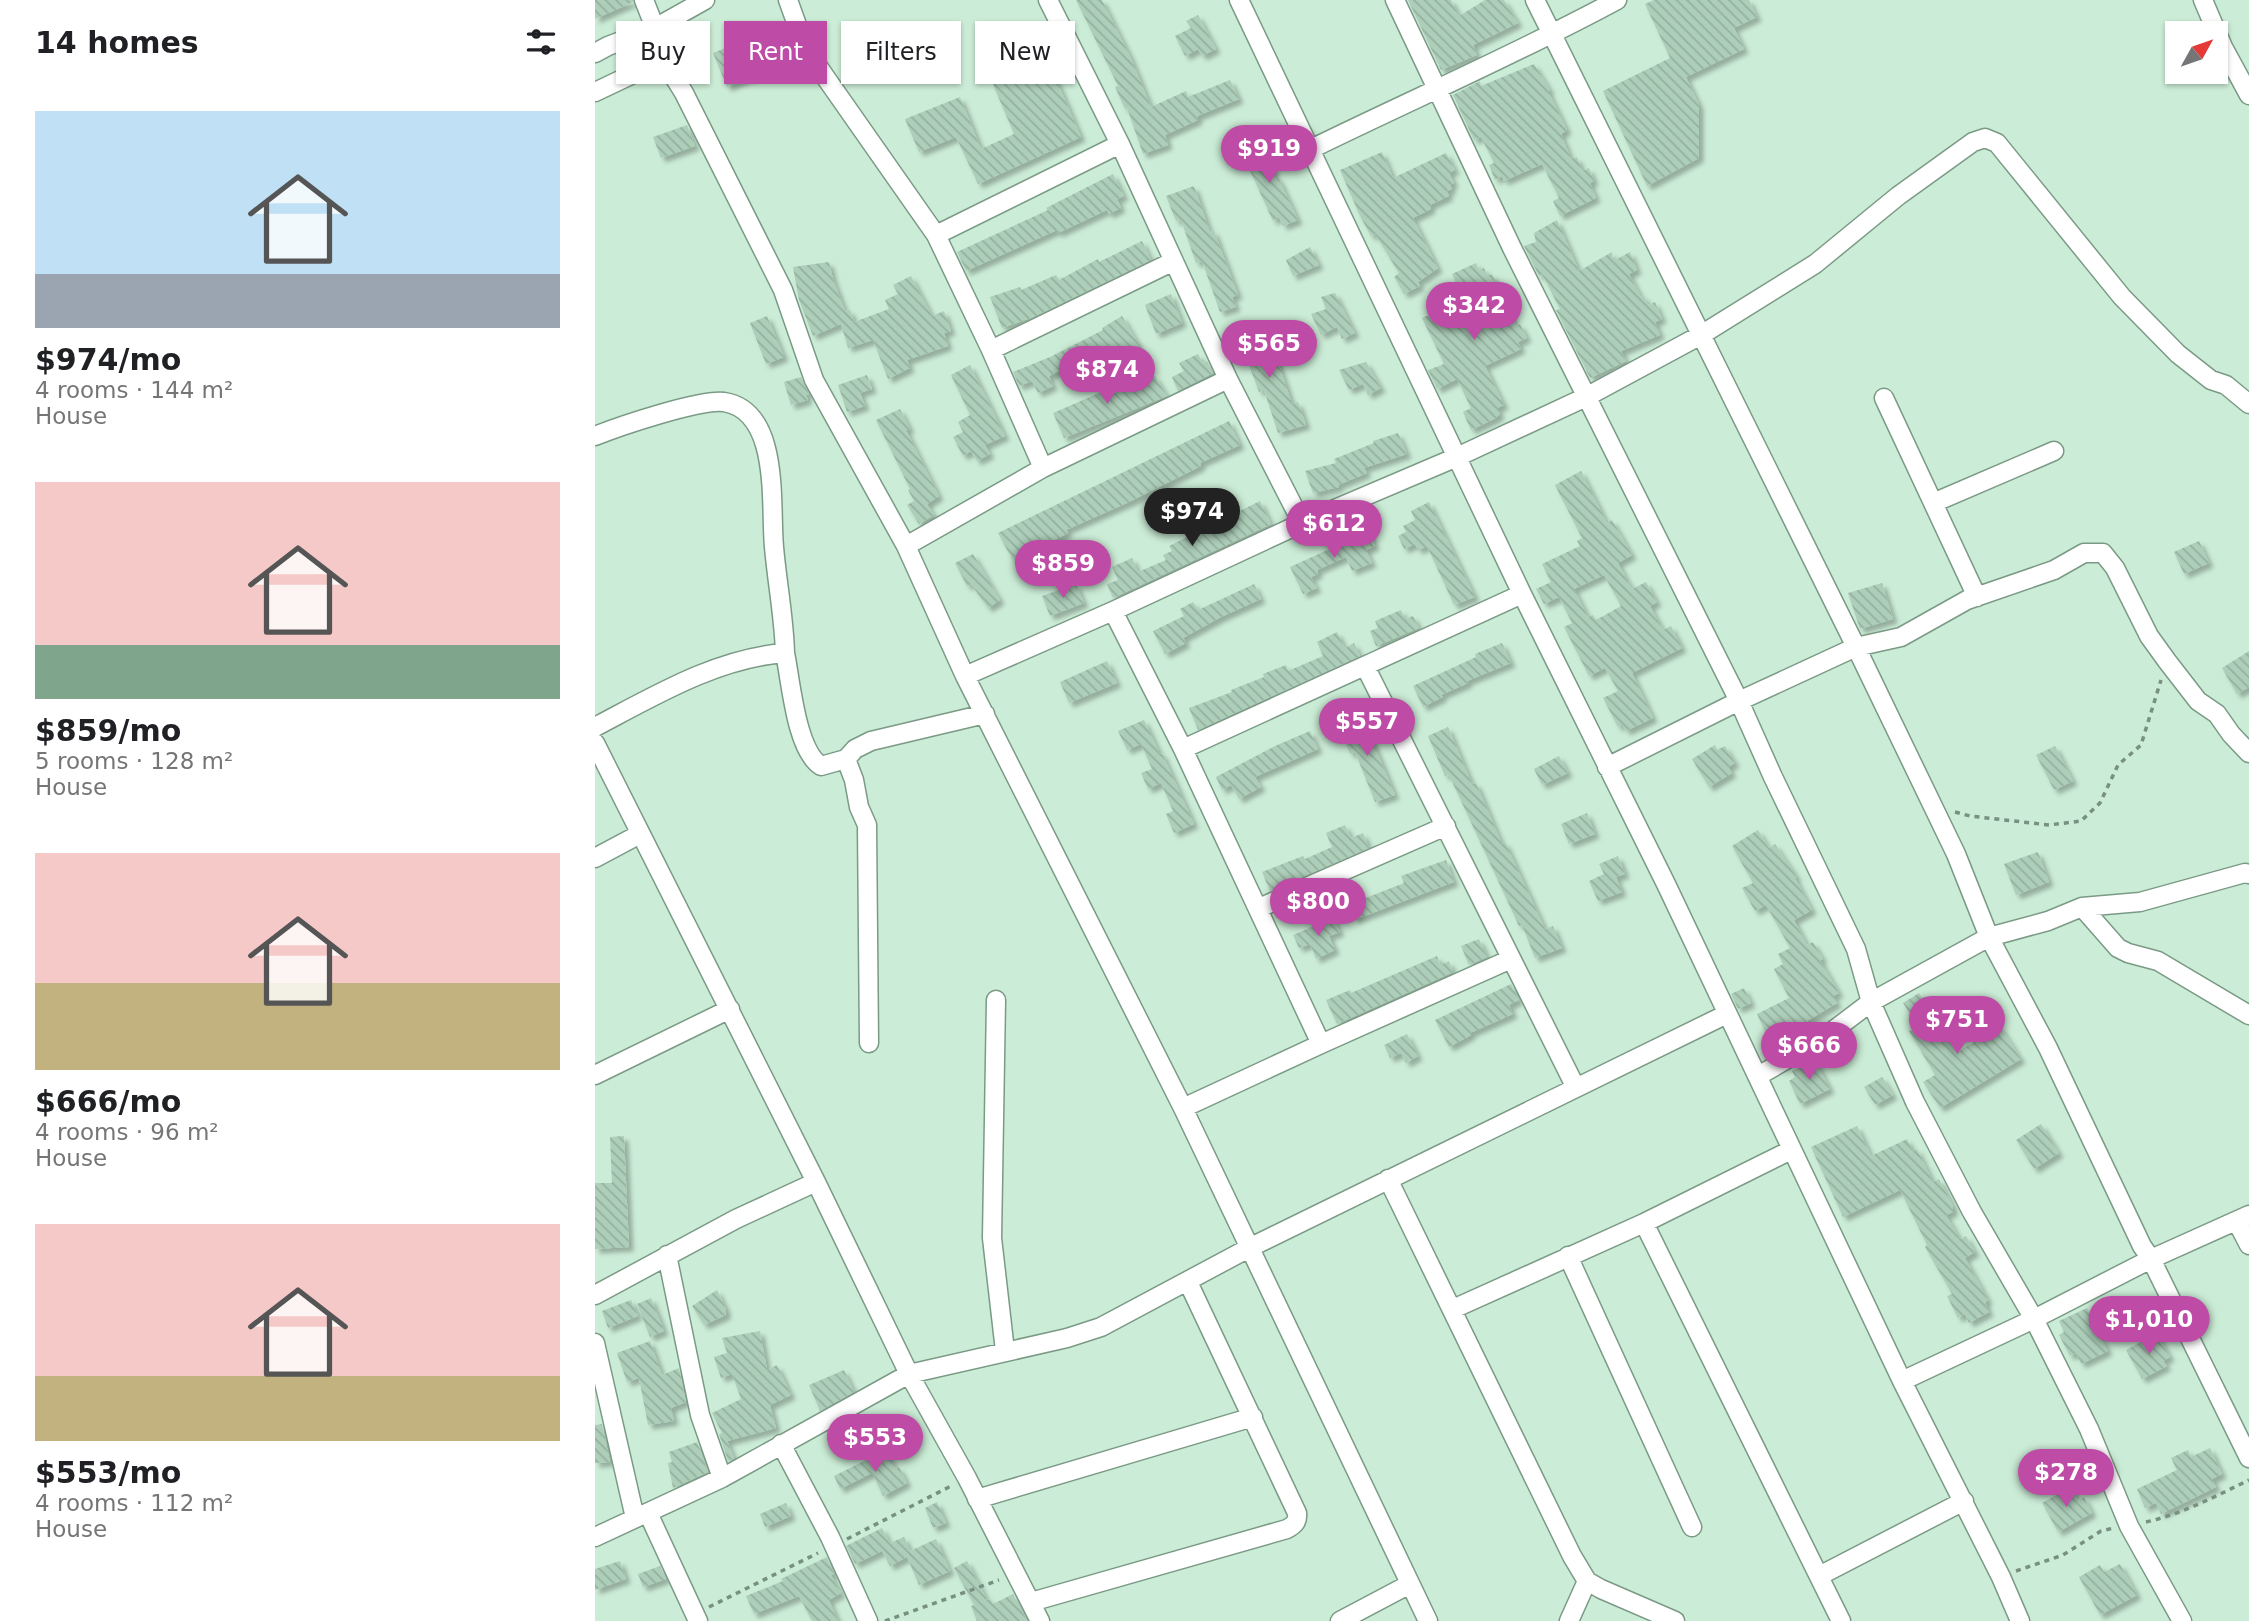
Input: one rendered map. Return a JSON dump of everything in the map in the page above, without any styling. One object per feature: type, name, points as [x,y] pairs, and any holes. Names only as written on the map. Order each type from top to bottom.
[{"type":"street","points":[[644,0],[653,21]]},
{"type":"street","points":[[668,21],[705,0]]},
{"type":"street","points":[[789,0],[801,36],[819,68],[936,235],[1043,468]]},
{"type":"street","points":[[1048,0],[1120,145],[1228,379],[1302,523]]},
{"type":"street","points":[[1240,0],[1522,594],[1758,1076],[1902,1381],[2001,1577],[2020,1621]]},
{"type":"street","points":[[1395,0],[1585,397],[1739,701],[1856,949],[1871,1002],[1915,1102],[1972,1212],[2034,1319],[2089,1429],[2129,1526],[2182,1621]]},
{"type":"street","points":[[1535,0],[1856,647],[1956,854],[1989,937],[2048,1048],[2142,1245],[2249,1458]]},
{"type":"street","points":[[1311,149],[1437,87],[1552,35],[1617,0]]},
{"type":"street","points":[[2203,0],[2223,47],[2249,95]]},
{"type":"street","points":[[595,53],[616,43]]},
{"type":"street","points":[[595,92],[654,64],[662,64],[671,72],[684,93],[783,290],[814,380],[906,546],[965,676],[1183,1108],[1428,1621]]},
{"type":"street","points":[[965,676],[1302,523],[1457,457],[1585,397],[1701,335],[1815,264],[1898,195],[1973,142],[1985,138],[1997,143],[2122,297],[2178,354],[2211,380],[2240,394],[2249,404]]},
{"type":"street","points":[[936,235],[1120,145]]},
{"type":"street","points":[[991,350],[1173,262]]},
{"type":"street","points":[[906,546],[1043,468],[1228,379]]},
{"type":"street","points":[[1884,398],[1977,597]]},
{"type":"street","points":[[595,436],[647,418],[698,406],[723,402],[747,411],[760,432],[770,459],[774,546],[785,653],[801,732],[812,760],[821,766],[846,759],[855,749],[871,741],[985,714]]},
{"type":"street","points":[[1933,503],[2055,451]]},
{"type":"street","points":[[1607,766],[1856,647],[1901,637],[1977,597],[2054,570],[2084,554],[2102,553],[2115,568],[2149,636],[2167,661],[2197,701],[2217,714],[2249,753]]},
{"type":"street","points":[[1182,749],[1522,594]]},
{"type":"street","points":[[1112,611],[1259,908],[1321,1044]]},
{"type":"street","points":[[595,727],[667,688],[761,655],[785,653]]},
{"type":"street","points":[[1365,666],[1575,1086]]},
{"type":"street","points":[[595,743],[730,1009],[909,1374],[1041,1621]]},
{"type":"street","points":[[846,759],[854,780],[859,807],[867,825],[869,1043]]},
{"type":"street","points":[[1259,908],[1446,826]]},
{"type":"street","points":[[595,858],[640,834]]},
{"type":"street","points":[[1758,1076],[1822,1038],[1871,1002],[1989,937],[2048,921],[2082,907],[2140,902],[2248,873]]},
{"type":"street","points":[[2082,907],[2118,948],[2158,961],[2249,1015]]},
{"type":"street","points":[[1183,1108],[1511,959]]},
{"type":"street","points":[[996,1000],[992,1238],[1005,1351]]},
{"type":"street","points":[[595,1075],[730,1009]]},
{"type":"street","points":[[595,1537],[722,1478],[909,1374],[1067,1338],[1101,1327],[1388,1178],[1727,1014]]},
{"type":"street","points":[[1453,1309],[1644,1223],[1791,1150]]},
{"type":"street","points":[[1388,1178],[1572,1556],[1587,1581],[1675,1621]]},
{"type":"street","points":[[595,1295],[736,1219],[816,1182]]},
{"type":"street","points":[[1902,1381],[2034,1319],[2151,1259],[2243,1218],[2249,1245]]},
{"type":"street","points":[[1644,1223],[1841,1621]]},
{"type":"street","points":[[667,1255],[701,1415],[722,1478]]},
{"type":"street","points":[[1569,1256],[1692,1527]]},
{"type":"street","points":[[1031,1602],[1287,1529],[1298,1519],[1253,1417],[1188,1282]]},
{"type":"street","points":[[595,1343],[642,1516],[698,1621]]},
{"type":"street","points":[[977,1499],[1253,1417]]},
{"type":"street","points":[[781,1444],[830,1537],[868,1621]]},
{"type":"street","points":[[1819,1576],[1964,1501]]},
{"type":"street","points":[[1569,1621],[1587,1581]]},
{"type":"street","points":[[1340,1621],[1410,1584]]},
{"type":"path","points":[[1932,807],[1970,816],[2049,825],[2081,821],[2100,803],[2118,765],[2141,745],[2167,661]]},
{"type":"path","points":[[2001,1577],[2063,1555],[2101,1531],[2158,1520],[2249,1480]]},
{"type":"path","points":[[885,1621],[997,1580],[1019,1579]]},
{"type":"building","points":[[595,0],[633,0],[633,2],[595,19]]},
{"type":"building","points":[[1076,0],[1102,0],[1130,56],[1151,107],[1186,91],[1188,97],[1230,80],[1239,99],[1197,116],[1198,120],[1165,135],[1168,145],[1143,154],[1127,108],[1125,109],[1115,87],[1118,86]]},
{"type":"building","points":[[1408,0],[1451,0],[1459,16],[1485,0],[1504,0],[1518,23],[1473,45],[1477,55],[1441,70]]},
{"type":"building","points":[[1654,0],[1749,0],[1757,17],[1734,28],[1744,49],[1686,77],[1699,105],[1699,158],[1647,186],[1603,91],[1670,58],[1645,4]]},
{"type":"building","points":[[1198,15],[1216,49],[1202,56],[1198,49],[1185,56],[1175,36],[1191,28],[1186,21]]},
{"type":"building","points":[[724,49],[724,80],[713,53]]},
{"type":"building","points":[[1534,64],[1550,90],[1548,91],[1567,130],[1561,134],[1571,159],[1577,157],[1582,171],[1589,168],[1594,181],[1590,183],[1596,198],[1560,216],[1553,201],[1559,198],[1542,164],[1504,181],[1502,176],[1495,180],[1489,165],[1494,163],[1481,137],[1474,140],[1453,95],[1480,81],[1481,86]]},
{"type":"building","points":[[993,84],[1058,84],[1081,137],[978,184],[956,137],[919,152],[905,119],[960,97],[981,149],[1014,134]]},
{"type":"building","points":[[687,125],[695,146],[661,158],[653,137]]},
{"type":"building","points":[[1262,142],[1276,178],[1278,177],[1298,220],[1283,226],[1279,217],[1273,221],[1241,151]]},
{"type":"building","points":[[1382,152],[1393,178],[1446,153],[1455,170],[1449,173],[1454,183],[1450,185],[1452,189],[1447,191],[1449,196],[1430,205],[1431,209],[1413,218],[1438,268],[1418,282],[1420,286],[1404,294],[1394,277],[1399,273],[1375,234],[1371,236],[1340,170]]},
{"type":"building","points":[[1113,174],[1124,196],[1117,199],[1121,208],[1109,214],[1107,210],[1058,233],[1057,230],[966,271],[957,252],[1048,210],[1046,208]]},
{"type":"building","points":[[1194,186],[1210,232],[1214,231],[1238,295],[1232,297],[1236,307],[1220,312],[1202,261],[1196,263],[1181,220],[1176,221],[1166,196]]},
{"type":"building","points":[[1557,220],[1579,271],[1612,252],[1613,261],[1630,252],[1637,270],[1629,274],[1648,305],[1655,302],[1662,319],[1655,322],[1660,335],[1621,351],[1626,361],[1590,378],[1556,310],[1560,309],[1524,246],[1536,242],[1534,233]]},
{"type":"building","points":[[1142,241],[1151,260],[1031,318],[1002,328],[990,297],[1020,287],[1021,290],[1056,275],[1059,280],[1098,259],[1099,262]]},
{"type":"building","points":[[1310,247],[1319,265],[1293,276],[1286,260]]},
{"type":"building","points":[[829,262],[845,311],[850,310],[854,322],[889,309],[885,300],[898,294],[893,285],[911,276],[932,316],[944,311],[951,331],[944,333],[948,346],[907,360],[910,368],[888,379],[873,340],[848,348],[841,324],[813,336],[799,300],[793,267]]},
{"type":"building","points":[[1476,263],[1479,270],[1484,268],[1487,276],[1492,274],[1516,326],[1520,324],[1527,338],[1518,342],[1521,349],[1485,366],[1504,405],[1497,408],[1500,414],[1496,418],[1471,430],[1463,412],[1471,408],[1457,379],[1437,389],[1428,370],[1444,364],[1422,318],[1463,298],[1452,274]]},
{"type":"building","points":[[1335,293],[1355,333],[1342,339],[1337,327],[1321,335],[1311,314],[1326,309],[1321,297]]},
{"type":"building","points":[[1171,294],[1182,323],[1156,334],[1145,305]]},
{"type":"building","points":[[767,316],[784,357],[766,364],[750,323]]},
{"type":"building","points":[[1122,316],[1139,345],[1118,357],[1115,351],[1076,370],[1073,364],[1049,376],[1053,386],[1038,393],[1032,381],[1019,386],[1013,372],[1103,330],[1102,328]]},
{"type":"building","points":[[1252,322],[1268,362],[1277,359],[1292,404],[1298,402],[1306,425],[1278,433],[1264,390],[1259,392],[1232,329]]},
{"type":"building","points":[[1198,354],[1203,363],[1207,361],[1213,373],[1178,391],[1172,377],[1184,371],[1179,363]]},
{"type":"building","points":[[1366,362],[1381,388],[1368,395],[1363,384],[1349,390],[1339,370]]},
{"type":"building","points":[[970,365],[1005,436],[985,445],[990,454],[977,461],[971,451],[963,456],[953,437],[963,432],[958,422],[970,415],[951,375]]},
{"type":"building","points":[[867,375],[872,389],[860,393],[865,406],[847,412],[838,385]]},
{"type":"building","points":[[1155,376],[1167,396],[1064,438],[1053,413],[1113,387],[1115,393]]},
{"type":"building","points":[[801,377],[809,394],[806,395],[808,400],[791,405],[784,382]]},
{"type":"building","points":[[900,409],[910,429],[906,430],[939,496],[927,504],[934,515],[919,524],[907,505],[914,501],[908,490],[910,489],[876,420]]},
{"type":"building","points":[[1229,421],[1240,445],[1200,463],[1201,466],[1129,502],[1066,530],[1068,533],[1051,542],[1049,540],[1012,559],[998,533]]},
{"type":"building","points":[[1398,433],[1407,454],[1364,468],[1367,473],[1338,485],[1339,487],[1313,493],[1305,471],[1336,463],[1334,459]]},
{"type":"building","points":[[1581,471],[1607,523],[1612,520],[1632,555],[1618,563],[1632,589],[1646,582],[1657,602],[1650,606],[1663,630],[1671,626],[1682,648],[1632,673],[1653,718],[1626,731],[1622,724],[1618,727],[1603,698],[1618,691],[1605,668],[1589,676],[1564,627],[1572,623],[1559,597],[1544,604],[1536,589],[1551,582],[1542,564],[1580,546],[1577,541],[1582,538],[1555,485]],"holes":[[[1604,575],[1621,606],[1596,620],[1593,615],[1588,617],[1574,589]]]},
{"type":"building","points":[[1260,501],[1271,524],[1113,598],[1107,584],[1118,580],[1112,567],[1132,558],[1138,572],[1166,560],[1163,555],[1172,551],[1169,546]]},
{"type":"building","points":[[1429,502],[1475,597],[1454,605],[1427,546],[1418,550],[1415,544],[1404,549],[1398,536],[1406,532],[1403,526],[1415,520],[1411,511]]},
{"type":"building","points":[[1369,531],[1375,546],[1366,550],[1372,563],[1352,571],[1346,557],[1317,570],[1318,574],[1311,577],[1317,588],[1303,594],[1290,567]]},
{"type":"building","points":[[2199,541],[2209,563],[2184,574],[2174,552]]},
{"type":"building","points":[[973,554],[1000,600],[988,608],[971,584],[967,586],[955,563]]},
{"type":"building","points":[[1882,583],[1893,619],[1860,629],[1848,593]]},
{"type":"building","points":[[1076,584],[1084,603],[1050,616],[1042,596]]},
{"type":"building","points":[[1254,584],[1261,599],[1183,638],[1186,643],[1165,654],[1153,631],[1184,616],[1180,609],[1193,602],[1198,610]]},
{"type":"building","points":[[1401,610],[1405,619],[1413,616],[1419,628],[1376,646],[1370,631],[1378,628],[1375,621]]},
{"type":"building","points":[[1337,632],[1345,648],[1354,643],[1360,656],[1198,730],[1189,708],[1232,692],[1231,690],[1286,665],[1288,671],[1323,656],[1317,642]]},
{"type":"building","points":[[1502,643],[1511,663],[1467,681],[1468,683],[1441,695],[1443,697],[1423,707],[1413,686]]},
{"type":"building","points":[[2249,651],[2249,687],[2237,694],[2222,668]]},
{"type":"building","points":[[1107,661],[1117,683],[1069,703],[1060,682]]},
{"type":"building","points":[[1362,716],[1395,795],[1375,802],[1355,752],[1350,754],[1339,726]]},
{"type":"building","points":[[1144,720],[1194,824],[1174,833],[1166,814],[1173,811],[1161,783],[1148,789],[1141,773],[1152,769],[1141,744],[1127,750],[1118,731]]},
{"type":"building","points":[[1448,727],[1472,784],[1476,783],[1502,844],[1505,842],[1545,929],[1553,926],[1562,948],[1535,958],[1522,925],[1519,926],[1428,736]]},
{"type":"building","points":[[1310,731],[1318,749],[1255,777],[1261,787],[1239,799],[1231,785],[1222,790],[1216,777]]},
{"type":"building","points":[[1715,745],[1717,750],[1725,746],[1735,763],[1728,767],[1732,773],[1709,787],[1692,759]]},
{"type":"building","points":[[2055,746],[2073,781],[2054,790],[2036,755]]},
{"type":"building","points":[[1559,756],[1568,773],[1542,785],[1534,769]]},
{"type":"building","points":[[1587,813],[1595,834],[1569,844],[1561,824]]},
{"type":"building","points":[[1345,825],[1351,838],[1363,833],[1369,848],[1270,891],[1262,872],[1303,856],[1305,859],[1332,847],[1326,833]]},
{"type":"building","points":[[1758,830],[1769,848],[1775,844],[1797,877],[1795,878],[1812,910],[1794,920],[1807,945],[1813,942],[1839,993],[1833,996],[1837,1003],[1807,1021],[1812,1030],[1779,1046],[1773,1033],[1767,1036],[1757,1014],[1789,998],[1774,969],[1783,964],[1778,954],[1790,948],[1766,905],[1755,911],[1742,888],[1753,883],[1732,846]]},
{"type":"building","points":[[2038,852],[2049,882],[2016,895],[2004,864]]},
{"type":"building","points":[[1618,856],[1625,874],[1616,877],[1622,892],[1598,901],[1589,881],[1604,874],[1599,864]]},
{"type":"building","points":[[1446,860],[1454,882],[1354,920],[1348,905],[1404,883],[1401,876]]},
{"type":"building","points":[[1333,918],[1340,932],[1329,936],[1335,950],[1316,959],[1310,944],[1299,948],[1293,935]]},
{"type":"building","points":[[1479,939],[1487,957],[1469,965],[1461,946]]},
{"type":"building","points":[[1437,956],[1440,965],[1449,961],[1453,972],[1337,1024],[1326,1000],[1350,990],[1351,993]]},
{"type":"building","points":[[1511,984],[1519,1000],[1509,1005],[1513,1014],[1470,1033],[1471,1035],[1449,1047],[1435,1020]]},
{"type":"building","points":[[1744,988],[1751,1003],[1738,1009],[1731,994]]},
{"type":"building","points":[[1919,993],[1956,1053],[2000,1026],[2021,1059],[1940,1108],[1923,1082],[1935,1075],[1909,1031],[1917,1026],[1903,1003]]},
{"type":"building","points":[[1407,1034],[1418,1056],[1406,1063],[1401,1053],[1390,1058],[1384,1045]]},
{"type":"building","points":[[1815,1060],[1830,1089],[1800,1104],[1789,1081],[1795,1077],[1792,1071]]},
{"type":"building","points":[[1882,1077],[1893,1095],[1875,1105],[1864,1087]]},
{"type":"building","points":[[2041,1124],[2059,1153],[2034,1169],[2016,1140]]},
{"type":"building","points":[[1857,1126],[1871,1156],[1907,1139],[1913,1151],[1917,1149],[1933,1182],[1939,1179],[1953,1206],[1953,1212],[1946,1215],[1960,1239],[1966,1236],[1975,1252],[1965,1258],[1988,1300],[1985,1303],[1989,1312],[1969,1323],[1965,1314],[1958,1318],[1947,1296],[1952,1294],[1925,1247],[1927,1245],[1900,1190],[1843,1217],[1811,1147]]},
{"type":"building","points":[[624,1136],[629,1247],[595,1249],[595,1183],[612,1183],[610,1137]]},
{"type":"building","points":[[717,1290],[726,1315],[704,1325],[692,1306]]},
{"type":"building","points":[[651,1298],[664,1331],[650,1337],[637,1304]]},
{"type":"building","points":[[631,1300],[638,1316],[608,1328],[602,1311]]},
{"type":"building","points":[[2087,1308],[2108,1351],[2081,1364],[2076,1353],[2070,1356],[2059,1335],[2064,1332],[2059,1321]]},
{"type":"building","points":[[760,1331],[767,1370],[777,1365],[791,1395],[770,1405],[776,1428],[727,1441],[734,1458],[728,1461],[719,1434],[722,1433],[712,1413],[741,1399],[732,1374],[721,1378],[714,1357],[727,1353],[722,1338]]},
{"type":"building","points":[[2157,1333],[2170,1357],[2163,1361],[2167,1366],[2142,1379],[2126,1350]]},
{"type":"building","points":[[650,1341],[662,1375],[679,1368],[686,1402],[671,1408],[674,1421],[648,1425],[639,1378],[627,1382],[617,1353]]},
{"type":"building","points":[[844,1370],[854,1392],[820,1411],[809,1385]]},
{"type":"building","points":[[602,1424],[610,1462],[595,1463],[595,1425]]},
{"type":"building","points":[[697,1442],[708,1472],[673,1488],[668,1463],[672,1462],[669,1452]]},
{"type":"building","points":[[2210,1448],[2222,1474],[2212,1479],[2216,1487],[2161,1514],[2156,1503],[2145,1508],[2137,1489],[2177,1470],[2171,1458],[2188,1450],[2191,1457]]},
{"type":"building","points":[[886,1450],[907,1483],[883,1496],[872,1473],[840,1489],[834,1476]]},
{"type":"building","points":[[2071,1487],[2078,1501],[2084,1497],[2092,1513],[2058,1532],[2042,1503]]},
{"type":"building","points":[[937,1502],[946,1523],[933,1528],[925,1508]]},
{"type":"building","points":[[786,1503],[791,1516],[765,1527],[760,1514]]},
{"type":"building","points":[[882,1528],[890,1543],[904,1537],[910,1551],[936,1539],[950,1571],[919,1585],[907,1557],[890,1566],[882,1551],[855,1564],[846,1546]]},
{"type":"building","points":[[827,1557],[834,1574],[831,1575],[841,1593],[829,1600],[838,1621],[812,1621],[799,1596],[754,1614],[746,1596],[783,1581],[781,1579]]},
{"type":"building","points":[[620,1561],[626,1579],[595,1590],[595,1569]]},
{"type":"building","points":[[967,1561],[987,1600],[990,1599],[993,1604],[1013,1594],[1027,1621],[977,1621],[971,1606],[974,1605],[954,1568]]},
{"type":"building","points":[[2120,1564],[2137,1595],[2100,1615],[2079,1577],[2100,1565],[2104,1572]]},
{"type":"building","points":[[660,1566],[666,1579],[643,1587],[638,1574]]}]
